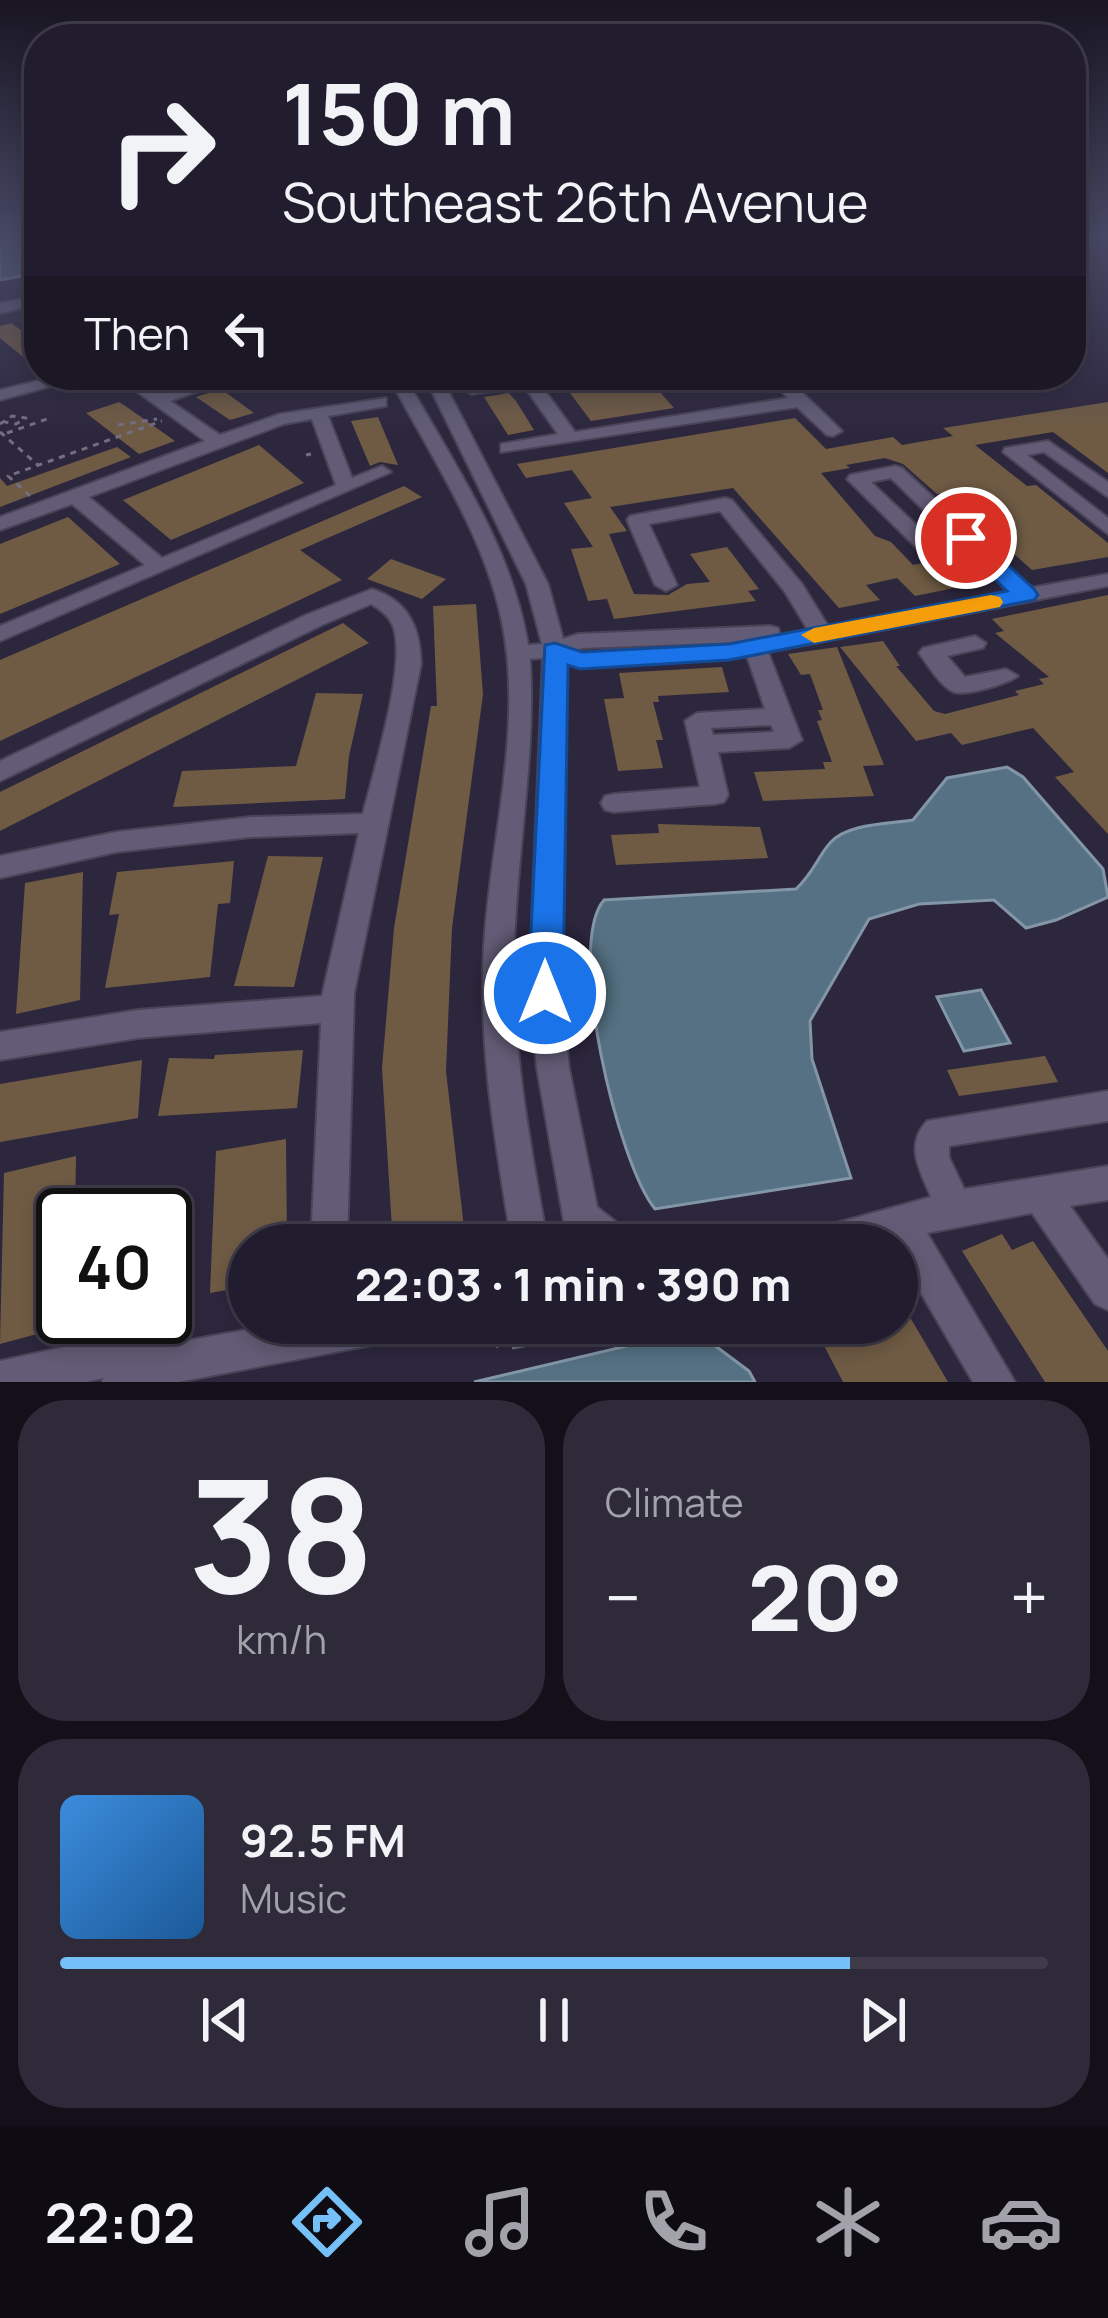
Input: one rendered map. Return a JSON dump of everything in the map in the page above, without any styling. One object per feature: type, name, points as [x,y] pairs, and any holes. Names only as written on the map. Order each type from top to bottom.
[{"type":"street","points":[[137,390],[160,413],[218,442]]},
{"type":"street","points":[[160,413],[199,390]]},
{"type":"street","points":[[404,390],[502,582],[517,652],[519,698],[497,976],[505,1091],[527,1224]]},
{"type":"street","points":[[439,390],[520,548],[542,600],[555,651],[545,993],[553,1068],[582,1224]]},
{"type":"street","points":[[535,390],[570,438]]},
{"type":"street","points":[[790,390],[833,431]]},
{"type":"street","points":[[507,448],[801,401]]},
{"type":"street","points":[[0,524],[280,418],[380,402]]},
{"type":"street","points":[[318,412],[346,487]]},
{"type":"street","points":[[1102,518],[1012,452],[1048,446],[1108,491]]},
{"type":"street","points":[[0,634],[382,472]]},
{"type":"street","points":[[966,538],[926,546],[857,479],[895,472],[966,538],[1025,595]]},
{"type":"street","points":[[459,494],[489,490]]},
{"type":"street","points":[[75,496],[160,567]]},
{"type":"street","points":[[666,585],[638,520],[724,504],[794,589],[821,633]]},
{"type":"street","points":[[488,553],[520,548]]},
{"type":"street","points":[[517,652],[555,651],[580,660],[821,633],[1108,580]]},
{"type":"street","points":[[0,772],[314,620],[372,596],[392,605],[409,631],[409,664],[338,1008],[330,1224]]},
{"type":"street","points":[[945,612],[1006,676],[960,686],[931,653],[975,644]]},
{"type":"street","points":[[614,803],[715,795],[700,733],[789,740],[753,640]]},
{"type":"street","points":[[0,867],[116,842],[251,827],[375,823]]},
{"type":"street","points":[[0,1046],[138,1024],[338,1008]]},
{"type":"street","points":[[954,1208],[932,1157],[932,1140],[939,1132],[1108,1106]]},
{"type":"street","points":[[901,1224],[954,1208],[1108,1183]]},
{"type":"street","points":[[1040,1194],[1108,1291]]},
{"type":"street","points":[[918,1253],[995,1382]]},
{"type":"street","points":[[122,1382],[274,1344]]},
{"type":"street","points":[[0,1381],[124,1354],[163,1374]]},
{"type":"path","points":[[0,407],[11,416],[37,412]]},
{"type":"path","points":[[118,424],[160,413]]},
{"type":"path","points":[[32,497],[8,476],[160,413]]},
{"type":"path","points":[[3,423],[11,416]]},
{"type":"path","points":[[22,425],[25,416]]},
{"type":"path","points":[[38,465],[3,433],[47,419]]},
{"type":"path","points":[[3,423],[22,425]]},
{"type":"path","points":[[495,1344],[502,1349],[530,1344]]},
{"type":"water","points":[[1007,767],[1023,777],[1103,869],[1108,897],[1026,928],[994,900],[919,904],[869,919],[810,1021],[812,1059],[851,1178],[655,1209],[641,1185],[612,1103],[593,1006],[593,924],[604,900],[796,889],[838,836],[858,828],[913,820],[947,778]]},
{"type":"water","points":[[981,990],[1010,1043],[964,1051],[937,997]]},
{"type":"water","points":[[635,1344],[713,1344],[749,1371],[755,1382],[474,1382]]},
{"type":"building","points":[[11,323],[24,332],[24,358],[0,338],[0,326]]},
{"type":"building","points":[[222,390],[254,413],[230,420],[196,397]]},
{"type":"building","points":[[568,390],[658,390],[674,408],[591,421]]},
{"type":"building","points":[[509,393],[534,430],[508,435],[484,397]]},
{"type":"building","points":[[119,402],[175,441],[139,454],[86,413]]},
{"type":"building","points":[[1108,402],[1108,473],[1053,432],[975,445],[1027,486],[1036,485],[1108,543],[1108,557],[1032,570],[946,493],[937,494],[903,464],[885,458],[846,465],[850,468],[821,473],[875,536],[891,542],[913,565],[952,557],[979,583],[915,596],[897,578],[866,585],[880,600],[839,608],[733,488],[610,507],[627,531],[609,534],[634,594],[668,595],[687,584],[710,582],[690,554],[727,547],[759,589],[748,591],[756,601],[614,619],[607,599],[588,601],[571,549],[593,547],[564,503],[592,498],[572,470],[526,478],[517,464],[795,418],[826,449],[893,437],[902,445],[953,436],[943,428]]},
{"type":"building","points":[[378,417],[398,465],[380,462],[370,466],[351,421]]},
{"type":"building","points":[[259,445],[304,483],[171,540],[123,500]]},
{"type":"building","points":[[117,447],[131,457],[0,507],[0,478],[7,486]]},
{"type":"building","points":[[404,486],[422,497],[300,550],[342,580],[0,741],[0,660]]},
{"type":"building","points":[[68,517],[120,564],[0,614],[0,544]]},
{"type":"building","points":[[391,559],[446,579],[422,599],[367,579]]},
{"type":"building","points":[[1108,595],[1108,834],[1055,777],[1074,772],[1033,728],[962,745],[951,733],[916,741],[840,647],[883,641],[900,666],[896,666],[934,711],[945,714],[1019,695],[1015,691],[1044,684],[1039,679],[1049,677],[995,633],[1004,631],[992,619]]},
{"type":"building","points":[[476,604],[483,694],[452,928],[446,1071],[464,1224],[392,1224],[382,1068],[394,928],[431,706],[437,706],[433,606]]},
{"type":"building","points":[[343,623],[369,643],[0,831],[0,792]]},
{"type":"building","points":[[837,647],[884,765],[863,766],[874,796],[763,801],[754,772],[825,769],[823,762],[832,762],[817,721],[822,720],[818,710],[823,710],[810,674],[801,675],[788,654]]},
{"type":"building","points":[[722,667],[729,692],[658,696],[659,702],[653,702],[663,740],[656,740],[663,768],[618,771],[604,699],[624,698],[619,673]]},
{"type":"building","points":[[316,693],[363,694],[345,799],[173,807],[182,771],[296,766]]},
{"type":"building","points":[[658,824],[760,827],[768,858],[616,865],[611,835],[659,833]]},
{"type":"building","points":[[268,856],[323,857],[294,987],[234,986]]},
{"type":"building","points":[[234,861],[230,903],[218,904],[210,977],[105,988],[119,914],[109,915],[117,872]]},
{"type":"building","points":[[83,872],[80,1000],[16,1014],[25,883]]},
{"type":"building","points":[[303,1050],[297,1108],[158,1116],[169,1058],[214,1059],[215,1055]]},
{"type":"building","points":[[1045,1056],[1058,1082],[959,1096],[947,1070]]},
{"type":"building","points":[[142,1060],[138,1118],[0,1142],[0,1084]]},
{"type":"building","points":[[286,1139],[287,1224],[228,1224],[228,1290],[210,1293],[216,1151]]},
{"type":"building","points":[[76,1156],[75,1188],[36,1188],[36,1334],[0,1344],[4,1173]]},
{"type":"building","points":[[1002,1234],[1012,1250],[1033,1241],[1108,1351],[1108,1382],[1045,1382],[962,1251]]},
{"type":"building","points":[[918,1331],[948,1382],[843,1382],[823,1344],[918,1344]]},
{"type":"slow traffic","points":[[814,635],[991,602]]},
{"type":"route","points":[[545,993],[555,651],[580,660],[729,652],[1025,595],[966,538]]}]
